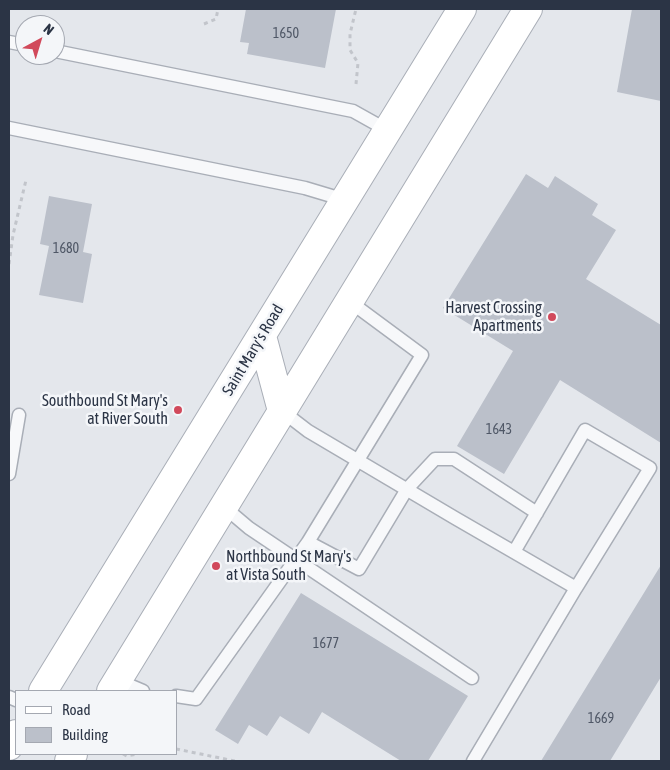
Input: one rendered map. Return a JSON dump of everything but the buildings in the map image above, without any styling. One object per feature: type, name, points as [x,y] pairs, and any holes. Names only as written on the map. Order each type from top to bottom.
[{"type":"main road","name":"Saint Mary's Road","points":[[44,690],[462,9]]},
{"type":"main road","points":[[114,686],[528,9]]},
{"type":"main road","points":[[262,336],[282,411]]},
{"type":"lane","points":[[65,53],[353,111],[387,130]]},
{"type":"lane","points":[[9,128],[304,188],[344,200]]},
{"type":"lane","points":[[178,696],[196,699],[308,542],[422,355],[349,301]]},
{"type":"lane","points":[[282,411],[308,431],[576,588]]},
{"type":"lane","points":[[9,474],[20,416]]},
{"type":"lane","points":[[473,761],[650,468],[585,430],[514,552]]},
{"type":"lane","points":[[308,542],[358,569],[407,489],[435,459],[454,459],[537,513]]},
{"type":"lane","points":[[223,506],[249,528],[472,678]]},
{"type":"lane","points":[[114,686],[137,690]]},
{"type":"path","points":[[204,24],[216,19],[218,9]]},
{"type":"path","points":[[356,9],[350,34],[350,50],[358,63],[356,84]]},
{"type":"path","points":[[9,264],[11,234],[26,180]]},
{"type":"path","points":[[178,749],[235,761]]},
{"type":"place","name":"Harvest Crossing Apartments","points":[[552,317]]},
{"type":"place","name":"Southbound St Mary's at River South","points":[[178,410]]},
{"type":"place","name":"Northbound St Mary's at Vista South","points":[[216,566]]}]
